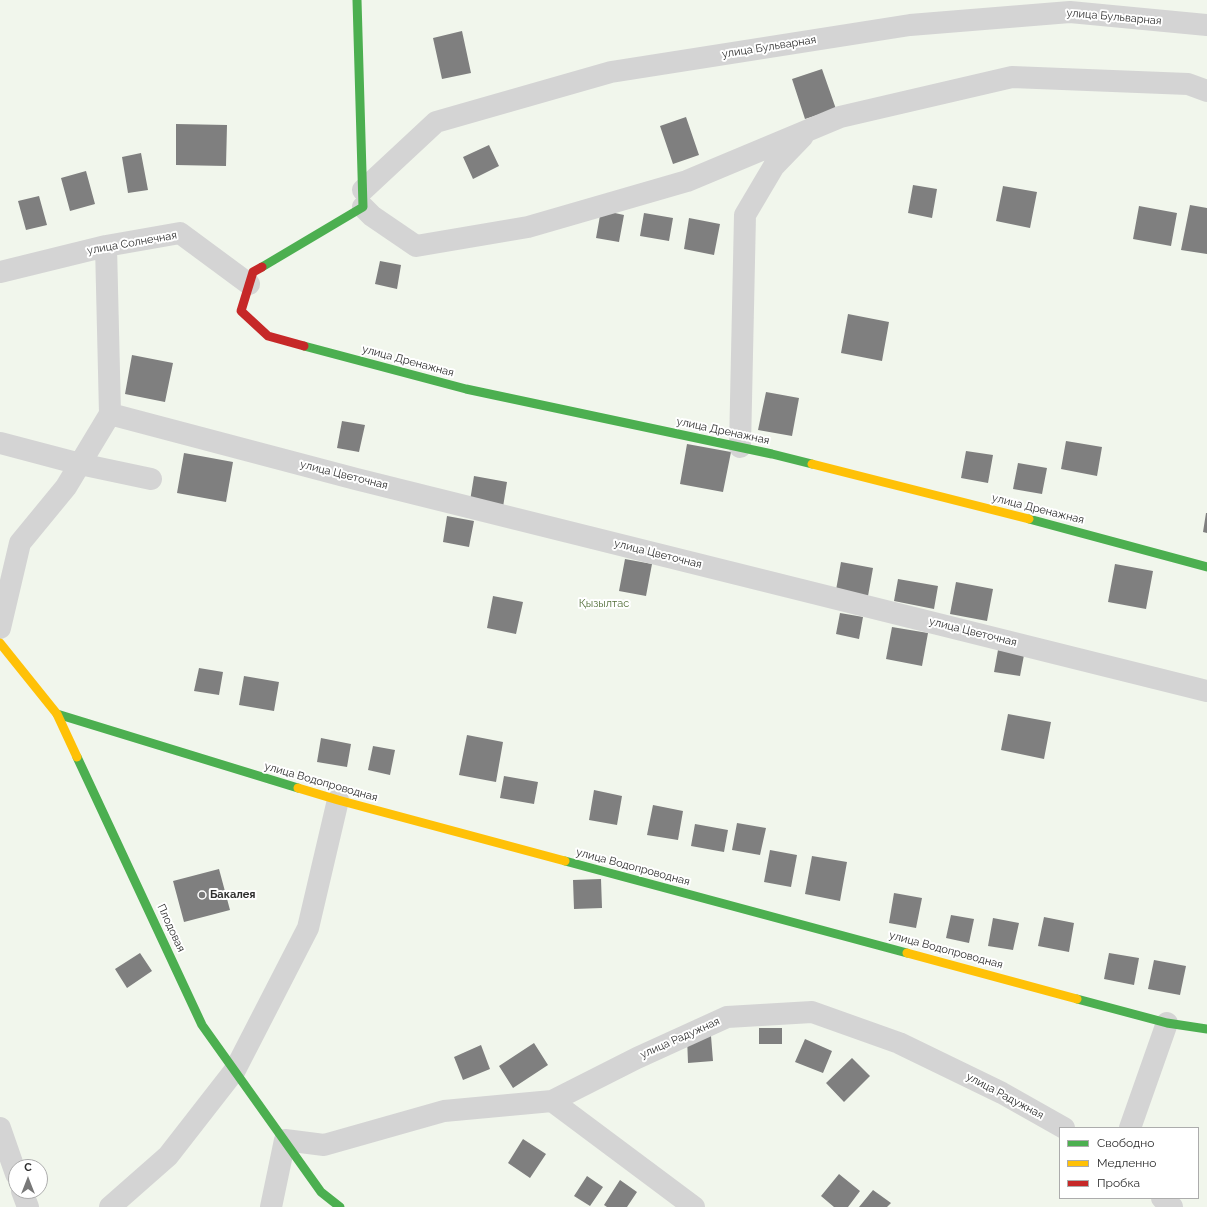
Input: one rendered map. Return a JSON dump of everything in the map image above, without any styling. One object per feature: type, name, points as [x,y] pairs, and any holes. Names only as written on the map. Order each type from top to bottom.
[{"type":"street","points":[[357,0],[363,198],[372,216],[416,246],[520,228],[687,181],[840,117],[1012,77],[1188,84],[1207,91]]},
{"type":"street","name":"улица Бульварная","points":[[363,198],[436,122],[611,72],[910,25],[1070,12],[1207,25]]},
{"type":"street","points":[[740,447],[745,215],[774,166],[808,131]]},
{"type":"street","points":[[249,284],[253,272],[319,234],[363,198]]},
{"type":"street","name":"улица Солнечная","points":[[0,272],[106,246],[180,233],[249,284]]},
{"type":"street","points":[[0,628],[20,543],[66,487],[110,414],[106,246]]},
{"type":"street","name":"улица Дренажная","points":[[249,284],[241,311],[268,336],[466,389],[772,454],[1086,534],[1207,567]]},
{"type":"street","name":"улица Цветочная","points":[[110,414],[379,484],[1207,691]]},
{"type":"street","points":[[0,443],[80,464],[151,479]]},
{"type":"street","name":"Плодовая","points":[[0,643],[57,714],[202,1025],[321,1192],[340,1207]]},
{"type":"street","name":"улица Водопроводная","points":[[57,714],[338,800],[1167,1023],[1207,1028]]},
{"type":"street","points":[[110,1207],[168,1156],[235,1070],[308,928],[338,800]]},
{"type":"street","name":"улица Радужная","points":[[285,1140],[324,1145],[444,1111],[552,1100],[637,1058],[727,1017],[812,1012],[899,1043],[1002,1093],[1062,1127]]},
{"type":"street","points":[[1130,1127],[1167,1023]]},
{"type":"street","points":[[552,1100],[694,1207]]},
{"type":"street","points":[[0,1128],[11,1159]]},
{"type":"street","points":[[271,1207],[285,1140]]},
{"type":"street","points":[[1163,1199],[1172,1207]]},
{"type":"green space","name":"Қызылтас","points":[[0,0],[1207,0],[1207,1207],[0,1207]]},
{"type":"building","points":[[462,31],[471,73],[442,79],[433,38]]},
{"type":"building","points":[[822,69],[836,109],[805,119],[792,79]]},
{"type":"building","points":[[686,117],[699,155],[673,164],[660,126]]},
{"type":"building","points":[[176,124],[227,125],[226,166],[176,165]]},
{"type":"building","points":[[489,145],[499,166],[473,179],[463,157]]},
{"type":"building","points":[[141,153],[148,190],[128,193],[122,157]]},
{"type":"building","points":[[86,171],[95,204],[70,211],[61,178]]},
{"type":"building","points":[[913,185],[937,189],[932,218],[908,213]]},
{"type":"building","points":[[1003,186],[1037,192],[1030,228],[996,221]]},
{"type":"building","points":[[39,196],[47,225],[26,230],[18,201]]},
{"type":"building","points":[[1190,205],[1207,208],[1207,254],[1181,250]]},
{"type":"building","points":[[1139,206],[1177,213],[1171,246],[1133,239]]},
{"type":"building","points":[[601,210],[624,215],[619,242],[596,238]]},
{"type":"building","points":[[644,213],[673,218],[669,241],[640,236]]},
{"type":"building","points":[[689,218],[720,224],[714,255],[684,249]]},
{"type":"building","points":[[380,261],[401,265],[397,289],[375,284]]},
{"type":"building","points":[[848,314],[889,322],[882,361],[841,353]]},
{"type":"building","points":[[132,355],[173,363],[165,402],[125,394]]},
{"type":"building","points":[[766,392],[799,398],[792,436],[758,430]]},
{"type":"building","points":[[342,421],[365,425],[359,452],[337,448]]},
{"type":"building","points":[[1066,441],[1102,447],[1097,476],[1061,469]]},
{"type":"building","points":[[687,444],[731,452],[723,492],[680,484]]},
{"type":"building","points":[[966,451],[993,455],[988,483],[961,478]]},
{"type":"building","points":[[184,453],[233,462],[226,502],[177,493]]},
{"type":"building","points":[[1018,463],[1047,468],[1042,494],[1013,489]]},
{"type":"building","points":[[474,476],[507,482],[503,507],[470,501]]},
{"type":"building","points":[[1207,513],[1207,533],[1203,532]]},
{"type":"building","points":[[447,516],[474,521],[469,547],[443,542]]},
{"type":"building","points":[[625,559],[652,564],[646,596],[619,591]]},
{"type":"building","points":[[841,562],[873,568],[868,596],[836,590]]},
{"type":"building","points":[[1115,564],[1153,571],[1146,609],[1108,602]]},
{"type":"building","points":[[898,579],[938,586],[934,609],[894,601]]},
{"type":"building","points":[[956,582],[993,589],[987,621],[950,614]]},
{"type":"building","points":[[493,596],[523,602],[516,634],[487,628]]},
{"type":"building","points":[[840,613],[863,617],[859,639],[836,634]]},
{"type":"building","points":[[892,627],[928,633],[922,666],[886,659]]},
{"type":"building","points":[[998,650],[1024,655],[1020,676],[994,672]]},
{"type":"building","points":[[199,668],[223,672],[219,695],[194,691]]},
{"type":"building","points":[[244,676],[279,682],[274,711],[239,705]]},
{"type":"building","points":[[1008,714],[1051,722],[1044,759],[1001,750]]},
{"type":"building","points":[[467,735],[503,742],[496,782],[459,775]]},
{"type":"building","points":[[321,738],[351,744],[347,767],[317,762]]},
{"type":"building","points":[[373,746],[395,750],[390,775],[368,770]]},
{"type":"building","points":[[504,776],[538,782],[534,804],[500,798]]},
{"type":"building","points":[[594,790],[622,796],[617,825],[589,820]]},
{"type":"building","points":[[653,805],[683,811],[678,840],[647,835]]},
{"type":"building","points":[[737,823],[766,828],[760,855],[732,850]]},
{"type":"building","points":[[695,824],[728,830],[724,852],[691,846]]},
{"type":"building","points":[[770,850],[797,855],[791,887],[764,882]]},
{"type":"building","points":[[812,856],[847,862],[840,901],[805,894]]},
{"type":"building","name":"Бакалея","points":[[219,869],[230,910],[184,922],[173,881]]},
{"type":"building","points":[[601,879],[602,908],[574,909],[573,880]]},
{"type":"building","points":[[894,893],[922,898],[916,928],[889,923]]},
{"type":"building","points":[[951,915],[974,919],[969,943],[946,938]]},
{"type":"building","points":[[1044,917],[1074,923],[1069,952],[1038,946]]},
{"type":"building","points":[[993,918],[1019,923],[1013,950],[988,946]]},
{"type":"building","points":[[140,953],[152,971],[127,988],[115,969]]},
{"type":"building","points":[[1109,953],[1139,958],[1134,985],[1104,979]]},
{"type":"building","points":[[1154,960],[1186,966],[1180,995],[1148,989]]},
{"type":"building","points":[[759,1028],[782,1028],[782,1044],[759,1044]]},
{"type":"building","points":[[711,1036],[713,1061],[688,1063],[687,1037]]},
{"type":"building","points":[[805,1039],[832,1051],[823,1073],[795,1062]]},
{"type":"building","points":[[534,1043],[548,1065],[513,1088],[499,1066]]},
{"type":"building","points":[[481,1045],[490,1069],[463,1080],[454,1057]]},
{"type":"building","points":[[852,1058],[870,1076],[844,1102],[826,1083]]},
{"type":"building","points":[[523,1139],[546,1154],[530,1178],[508,1163]]},
{"type":"building","points":[[839,1174],[860,1191],[848,1207],[834,1207],[821,1196]]},
{"type":"building","points":[[587,1176],[603,1187],[590,1206],[574,1196]]},
{"type":"building","points":[[620,1180],[637,1192],[627,1207],[607,1207],[604,1205]]},
{"type":"building","points":[[873,1190],[891,1203],[887,1207],[859,1207]]},
{"type":"traffic: fast","points":[[262,267],[363,207],[357,0]]},
{"type":"traffic: fast","points":[[304,346],[466,389],[772,454],[812,464]]},
{"type":"traffic: fast","points":[[1029,519],[1207,567]]},
{"type":"traffic: fast","points":[[57,714],[298,788]]},
{"type":"traffic: fast","points":[[77,757],[202,1025],[321,1192],[340,1207]]},
{"type":"traffic: fast","points":[[565,861],[907,953]]},
{"type":"traffic: fast","points":[[1077,999],[1167,1023],[1207,1029]]},
{"type":"traffic: slow","points":[[812,464],[1029,519]]},
{"type":"traffic: slow","points":[[0,643],[57,714],[77,757]]},
{"type":"traffic: slow","points":[[298,788],[565,861]]},
{"type":"traffic: slow","points":[[907,953],[1077,999]]},
{"type":"traffic: jam","points":[[262,267],[253,272],[241,311],[268,336],[304,346]]},
{"type":"place","name":"Бакалея","points":[[202,895]]}]
